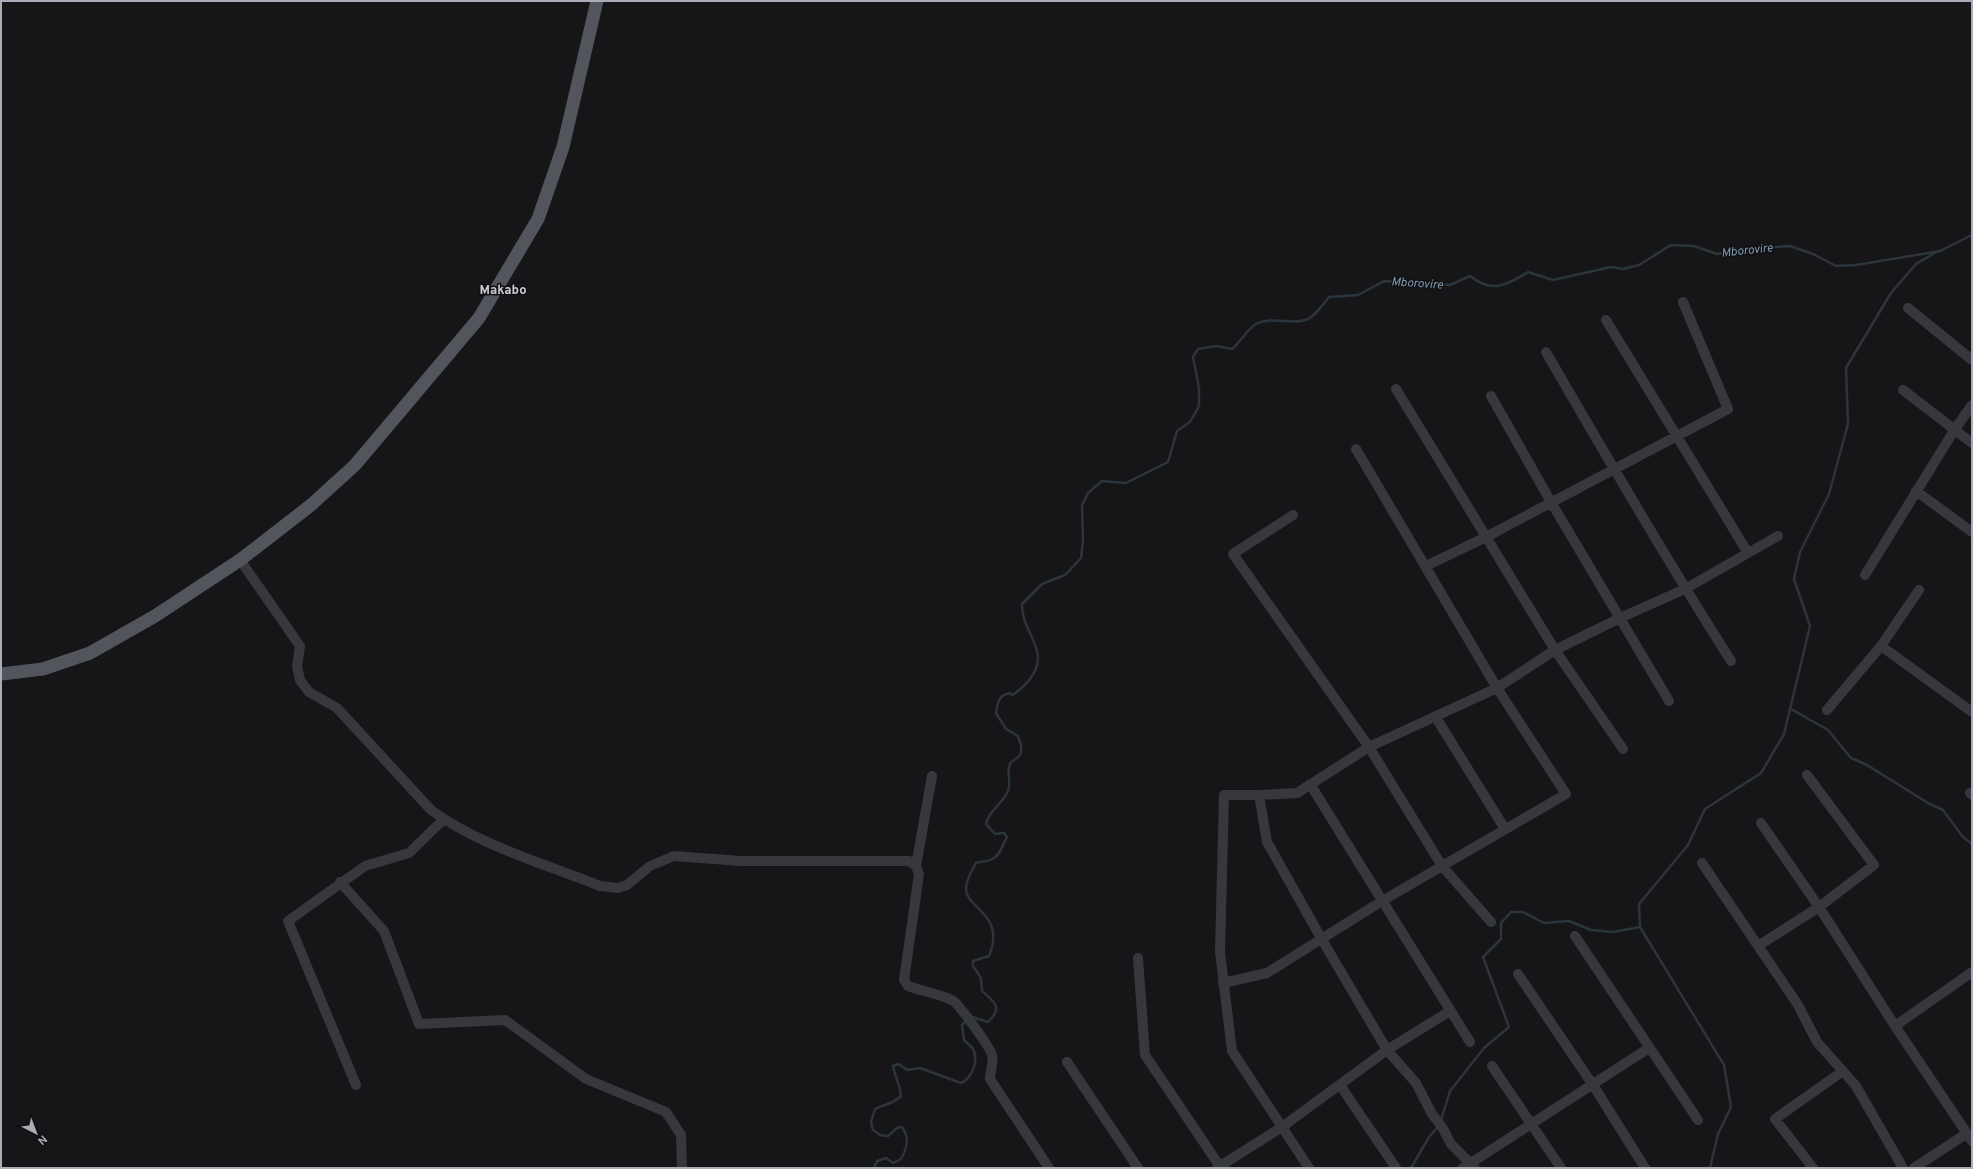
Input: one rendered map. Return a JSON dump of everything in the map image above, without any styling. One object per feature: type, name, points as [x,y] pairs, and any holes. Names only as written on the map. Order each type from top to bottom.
[{"type":"main road","points":[[1,674],[43,669],[90,653],[155,616],[240,560],[311,505],[355,465],[479,318],[538,219],[563,147],[597,1]]},
{"type":"street","points":[[1426,566],[1486,537],[1728,409],[1683,302]]},
{"type":"street","points":[[1908,308],[1972,360]]},
{"type":"street","points":[[1606,320],[1748,553]]},
{"type":"street","points":[[1546,352],[1613,469],[1731,661]]},
{"type":"street","points":[[1396,389],[1555,650],[1623,749]]},
{"type":"street","points":[[1903,390],[1972,443]]},
{"type":"street","points":[[1491,396],[1550,502],[1669,701]]},
{"type":"street","points":[[1865,575],[1955,429],[1972,405]]},
{"type":"street","points":[[1223,983],[1267,973],[1382,901],[1566,794],[1497,688],[1356,449]]},
{"type":"street","points":[[1916,491],[1972,532]]},
{"type":"street","points":[[1293,515],[1233,554],[1369,747],[1442,866],[1491,922]]},
{"type":"street","points":[[1309,1168],[1232,1051],[1220,952],[1224,795],[1259,796],[1297,793],[1369,747],[1497,688],[1555,650],[1685,588],[1778,536]]},
{"type":"street","points":[[240,560],[300,646],[297,666],[300,680],[309,692],[337,708],[431,810],[444,819],[484,840],[600,886],[618,888],[626,885],[650,866],[674,856],[740,861],[909,861],[916,866]]},
{"type":"street","points":[[1827,710],[1881,646],[1919,590]]},
{"type":"street","points":[[1881,646],[1972,712]]},
{"type":"street","points":[[1435,716],[1505,829]]},
{"type":"street","points":[[1758,946],[1819,907],[1874,865],[1807,775]]},
{"type":"street","points":[[932,776],[916,866],[919,874],[904,980],[908,986],[954,1001],[963,1010],[967,1020],[984,1039],[992,1056],[990,1079],[1049,1168]]},
{"type":"street","points":[[1310,784],[1470,1042]]},
{"type":"street","points":[[1259,796],[1267,842],[1321,938],[1387,1050],[1416,1083],[1432,1114],[1469,1166],[1649,1048]]},
{"type":"street","points":[[356,1085],[288,921],[340,882],[365,866],[409,852],[444,819]]},
{"type":"street","points":[[1761,823],[1819,907],[1969,1138],[1914,1168]]},
{"type":"street","points":[[1702,863],[1798,1005],[1817,1042],[1856,1086],[1903,1168]]},
{"type":"street","points":[[340,882],[384,931],[419,1024],[505,1020],[586,1079],[666,1112],[680,1135],[682,1168]]},
{"type":"street","points":[[1575,936],[1698,1120]]},
{"type":"street","points":[[1138,958],[1145,1055],[1219,1167],[1282,1127],[1387,1050],[1450,1011]]},
{"type":"street","points":[[1895,1026],[1972,972]]},
{"type":"street","points":[[1518,974],[1593,1085],[1645,1168]]},
{"type":"street","points":[[1067,1062],[1138,1168]]},
{"type":"street","points":[[1492,1066],[1561,1168]]},
{"type":"street","points":[[1813,1168],[1776,1119],[1843,1071]]},
{"type":"street","points":[[1340,1085],[1396,1168]]},
{"type":"waterway","name":"Mborovire","points":[[972,1017],[988,1022],[993,1017],[996,1009],[994,1002],[982,991],[981,978],[973,966],[973,961],[989,956],[993,942],[993,930],[984,914],[967,895],[966,887],[976,863],[988,861],[995,857],[999,853],[1007,837],[1004,833],[995,834],[986,824],[990,815],[1008,791],[1010,764],[1021,754],[1021,745],[1018,736],[1006,729],[996,713],[998,703],[1003,696],[1010,693],[1012,695],[1026,684],[1036,669],[1038,659],[1037,650],[1023,614],[1022,604],[1042,584],[1065,575],[1081,558],[1083,540],[1082,505],[1088,493],[1102,481],[1126,483],[1168,462],[1177,431],[1190,422],[1199,406],[1199,388],[1193,357],[1198,349],[1216,346],[1232,349],[1256,324],[1268,321],[1294,322],[1305,320],[1315,313],[1329,297],[1358,295],[1384,281],[1450,285],[1470,276],[1478,282],[1486,285],[1499,286],[1513,281],[1528,272],[1553,280],[1611,267],[1623,269],[1639,265],[1671,245],[1694,246],[1717,254],[1747,249],[1790,246],[1813,254],[1836,266],[1856,265],[1940,251],[1972,235]]},
{"type":"waterway","points":[[1710,1168],[1718,1134],[1731,1107],[1724,1065],[1640,927],[1639,904],[1688,845],[1705,809],[1761,773],[1784,734],[1810,626],[1794,579],[1800,552],[1829,494],[1848,424],[1846,368],[1891,293],[1916,264],[1938,251]]},
{"type":"waterway","points":[[1791,709],[1828,730],[1851,758],[1867,765],[1928,803],[1943,810],[1963,837],[1972,844]]},
{"type":"waterway","points":[[1441,1120],[1450,1091],[1484,1048],[1509,1027],[1483,957],[1501,939],[1501,923],[1511,912],[1523,912],[1544,923],[1569,921],[1591,930],[1613,932],[1640,927]]},
{"type":"waterway","name":"Mborovire","points":[[874,1168],[877,1161],[886,1158],[893,1163],[901,1159],[907,1143],[906,1135],[902,1127],[897,1128],[888,1136],[880,1135],[873,1130],[871,1122],[875,1109],[892,1102],[901,1096],[893,1066],[899,1064],[907,1070],[920,1068],[961,1083],[965,1081],[975,1064],[975,1054],[973,1049],[964,1040],[962,1025],[966,1021]]},
{"type":"waterway","points":[[1411,1168],[1429,1137],[1438,1127]]},
{"type":"district","name":"Makabo","points":[[503,289]]}]
